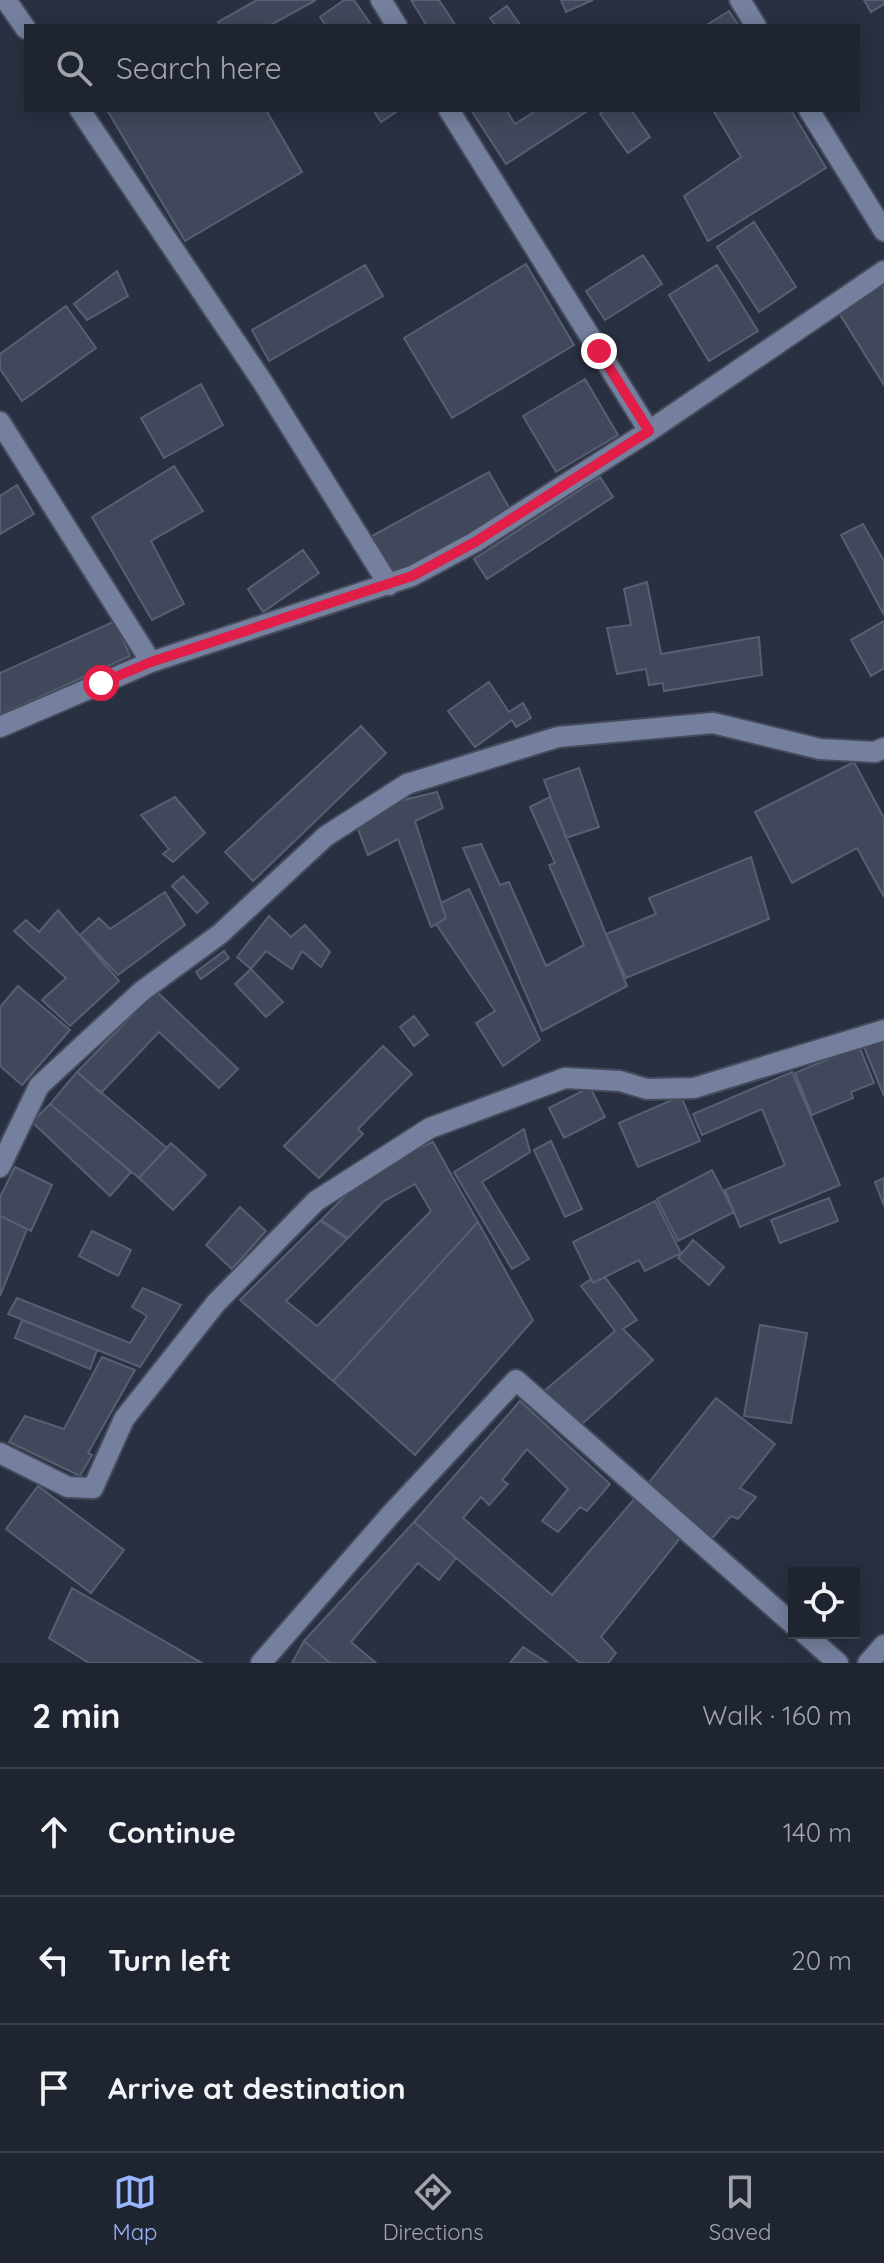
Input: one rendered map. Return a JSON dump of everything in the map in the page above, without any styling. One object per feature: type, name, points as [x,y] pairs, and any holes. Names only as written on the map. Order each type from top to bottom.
[{"type":"street","points":[[6,0],[24,26]]},
{"type":"street","points":[[381,0],[396,24]]},
{"type":"street","points":[[740,0],[755,24]]},
{"type":"street","points":[[81,112],[262,381],[389,585]]},
{"type":"street","points":[[450,112],[649,431]]},
{"type":"street","points":[[810,112],[884,231]]},
{"type":"street","points":[[0,727],[151,662],[389,585],[475,542],[649,431],[884,271]]},
{"type":"street","points":[[0,422],[151,662]]},
{"type":"street","points":[[0,1167],[39,1086],[142,991],[220,934],[326,836],[407,784],[558,737],[713,723],[820,749],[875,752],[884,748]]},
{"type":"street","points":[[0,1453],[68,1487],[93,1488],[124,1419],[216,1303],[316,1201],[430,1128],[565,1078],[620,1081],[647,1089],[694,1088],[884,1030]]},
{"type":"street","points":[[261,1663],[392,1513],[516,1380],[788,1620]]},
{"type":"street","points":[[811,1639],[838,1663]]},
{"type":"street","points":[[868,1663],[884,1645]]},
{"type":"building","points":[[257,0],[316,0],[273,24],[218,22]]},
{"type":"building","points":[[344,0],[354,0],[371,24],[325,24],[320,17]]},
{"type":"building","points":[[411,0],[439,0],[455,24],[426,24]]},
{"type":"building","points":[[561,0],[593,0],[566,12]]},
{"type":"building","points":[[864,0],[884,0],[884,4],[871,12]]},
{"type":"building","points":[[507,6],[520,24],[494,24],[490,18]]},
{"type":"building","points":[[729,11],[738,24],[708,24]]},
{"type":"building","points":[[108,112],[267,112],[302,172],[185,241]]},
{"type":"building","points":[[374,112],[396,112],[381,122]]},
{"type":"building","points":[[472,112],[507,112],[515,124],[534,112],[586,112],[506,164]]},
{"type":"building","points":[[632,112],[650,137],[628,153],[600,114]]},
{"type":"building","points":[[714,112],[792,112],[826,168],[708,241],[684,196],[741,157]]},
{"type":"building","points":[[754,222],[796,287],[759,312],[717,247]]},
{"type":"building","points":[[643,255],[662,284],[605,320],[586,291]]},
{"type":"building","points":[[526,264],[574,345],[452,418],[404,338]]},
{"type":"building","points":[[365,265],[383,296],[269,361],[252,330]]},
{"type":"building","points":[[717,265],[758,331],[709,361],[669,295]]},
{"type":"building","points":[[117,271],[128,296],[87,320],[74,304]]},
{"type":"building","points":[[884,284],[884,385],[839,313]]},
{"type":"building","points":[[66,306],[96,348],[22,401],[0,369],[0,354]]},
{"type":"building","points":[[585,379],[618,435],[556,472],[523,416]]},
{"type":"building","points":[[201,384],[223,425],[164,458],[141,418]]},
{"type":"building","points":[[174,466],[203,511],[151,541],[184,604],[152,620],[92,517]]},
{"type":"building","points":[[489,472],[511,511],[393,575],[372,536]]},
{"type":"building","points":[[600,477],[613,497],[487,579],[474,559]]},
{"type":"building","points":[[17,485],[34,514],[0,534],[0,496]]},
{"type":"building","points":[[863,524],[884,561],[884,615],[841,535]]},
{"type":"building","points":[[303,550],[319,573],[263,612],[248,589]]},
{"type":"building","points":[[647,582],[661,654],[759,637],[762,675],[664,691],[663,683],[649,685],[646,669],[617,674],[607,628],[631,625],[624,589]]},
{"type":"building","points":[[115,621],[130,656],[0,715],[0,673]]},
{"type":"building","points":[[884,621],[884,668],[871,676],[851,640]]},
{"type":"building","points":[[489,682],[509,712],[523,703],[531,718],[516,727],[512,720],[475,747],[448,711]]},
{"type":"building","points":[[361,726],[386,753],[253,881],[225,852]]},
{"type":"building","points":[[854,762],[884,818],[884,897],[857,848],[792,883],[755,812]]},
{"type":"building","points":[[579,768],[599,827],[566,838],[544,780]]},
{"type":"building","points":[[437,792],[443,808],[415,821],[446,918],[431,927],[398,839],[368,855],[357,827],[399,801]]},
{"type":"building","points":[[175,797],[205,833],[173,862],[163,854],[169,849],[141,815]]},
{"type":"building","points":[[550,797],[627,986],[542,1031],[463,848],[481,844],[500,885],[509,882],[546,966],[584,945],[549,865],[555,863],[530,807]]},
{"type":"building","points":[[751,857],[769,919],[626,978],[606,934],[656,914],[649,898]]},
{"type":"building","points":[[183,876],[208,903],[197,913],[172,886]]},
{"type":"building","points":[[469,889],[540,1040],[503,1066],[476,1023],[495,1011],[436,924],[446,918],[441,903]]},
{"type":"building","points":[[165,892],[185,925],[118,975],[80,935],[99,918],[110,929]]},
{"type":"building","points":[[58,910],[119,981],[70,1026],[42,1000],[66,978],[14,931],[26,920],[39,932]]},
{"type":"building","points":[[269,916],[291,937],[305,925],[330,952],[321,967],[302,951],[292,969],[266,951],[251,969],[237,957]]},
{"type":"building","points":[[224,951],[229,958],[201,979],[196,972]]},
{"type":"building","points":[[251,969],[283,1002],[266,1017],[235,984]]},
{"type":"building","points":[[18,986],[70,1030],[22,1085],[0,1066],[0,1007]]},
{"type":"building","points":[[156,991],[238,1069],[219,1088],[159,1032],[101,1093],[77,1072]]},
{"type":"building","points":[[414,1016],[428,1035],[414,1046],[400,1027]]},
{"type":"building","points":[[884,1039],[884,1096],[864,1047]]},
{"type":"building","points":[[383,1046],[412,1074],[358,1129],[363,1134],[319,1178],[284,1146]]},
{"type":"building","points":[[859,1046],[874,1083],[851,1092],[853,1098],[812,1115],[795,1073]]},
{"type":"building","points":[[77,1072],[167,1148],[139,1178],[50,1104]]},
{"type":"building","points":[[792,1072],[840,1185],[740,1227],[725,1190],[785,1165],[762,1109],[702,1135],[693,1114]]},
{"type":"building","points":[[590,1087],[605,1117],[564,1138],[549,1108]]},
{"type":"building","points":[[681,1096],[700,1141],[638,1167],[619,1123]]},
{"type":"building","points":[[50,1104],[131,1172],[110,1196],[32,1122]]},
{"type":"building","points":[[524,1129],[530,1152],[482,1182],[529,1259],[512,1269],[454,1172]]},
{"type":"building","points":[[551,1141],[582,1209],[565,1217],[534,1150]]},
{"type":"building","points":[[433,1142],[478,1222],[333,1381],[240,1300],[320,1221],[347,1239],[286,1301],[317,1326],[431,1211],[415,1184],[384,1201],[348,1238],[321,1220],[362,1179]]},
{"type":"building","points":[[171,1143],[206,1175],[173,1210],[139,1178]]},
{"type":"building","points":[[15,1167],[52,1185],[31,1231],[0,1216],[0,1197]]},
{"type":"building","points":[[712,1170],[734,1212],[678,1241],[657,1199]]},
{"type":"building","points":[[884,1178],[884,1206],[875,1182]]},
{"type":"building","points":[[829,1198],[838,1221],[780,1243],[771,1220]]},
{"type":"building","points":[[655,1201],[681,1253],[645,1271],[639,1260],[593,1283],[573,1242]]},
{"type":"building","points":[[240,1207],[266,1231],[232,1269],[206,1245]]},
{"type":"building","points":[[0,1216],[27,1229],[0,1296]]},
{"type":"building","points":[[478,1222],[533,1320],[415,1455],[333,1381]]},
{"type":"building","points":[[92,1231],[131,1250],[118,1276],[79,1256]]},
{"type":"building","points":[[693,1240],[724,1267],[709,1285],[678,1258]]},
{"type":"building","points":[[605,1277],[637,1320],[623,1329],[653,1360],[581,1425],[544,1391],[615,1331],[581,1286],[591,1279],[593,1283]]},
{"type":"building","points":[[143,1288],[181,1305],[140,1367],[8,1314],[17,1298],[130,1343],[147,1316],[132,1307]]},
{"type":"building","points":[[22,1320],[97,1350],[90,1369],[15,1338]]},
{"type":"building","points":[[760,1325],[807,1333],[791,1423],[744,1416]]},
{"type":"building","points":[[102,1357],[135,1370],[88,1453],[92,1455],[80,1476],[9,1442],[25,1416],[64,1429]]},
{"type":"building","points":[[716,1398],[775,1444],[740,1488],[756,1497],[738,1519],[731,1516],[710,1541],[646,1486]]},
{"type":"building","points":[[520,1401],[610,1484],[587,1511],[580,1507],[558,1532],[542,1521],[568,1489],[527,1449],[502,1480],[508,1484],[489,1505],[481,1497],[463,1518],[552,1595],[636,1497],[681,1537],[601,1637],[616,1653],[608,1663],[580,1663],[414,1522]]},
{"type":"building","points":[[38,1486],[124,1550],[91,1593],[6,1529]]},
{"type":"building","points":[[414,1522],[456,1558],[439,1580],[418,1563],[351,1642],[376,1663],[330,1663],[304,1641]]},
{"type":"building","points":[[72,1588],[202,1663],[89,1663],[49,1638]]},
{"type":"building","points":[[304,1641],[330,1663],[292,1663]]},
{"type":"building","points":[[523,1647],[548,1663],[510,1663]]},
{"type":"route","points":[[101,683],[151,662],[412,576],[475,542],[649,431],[599,351]]}]
